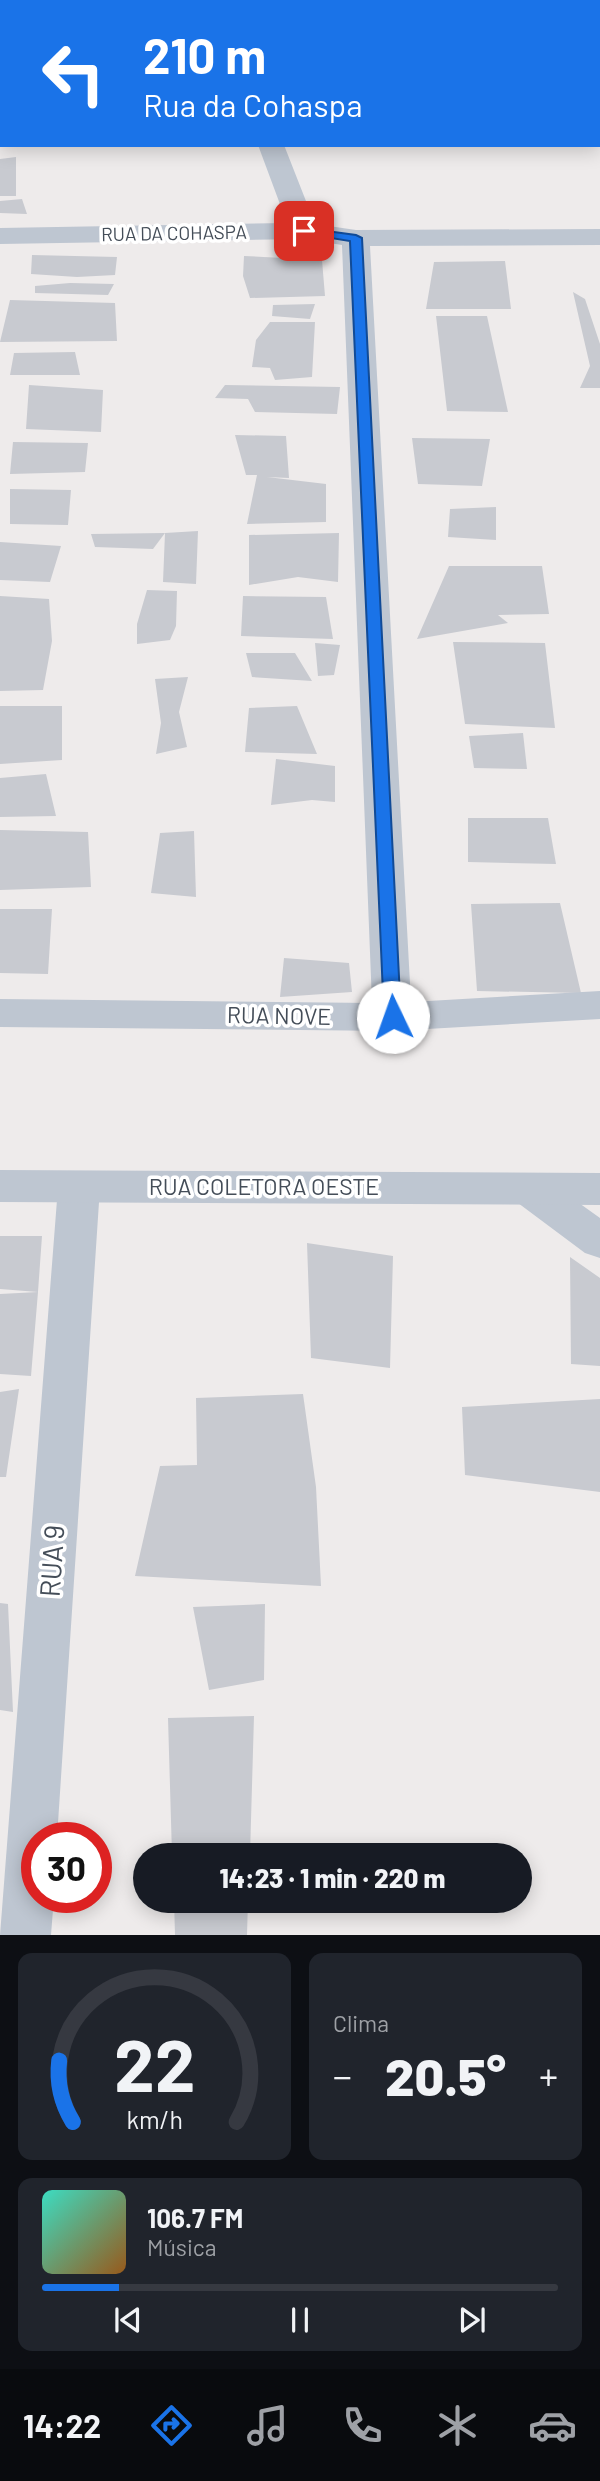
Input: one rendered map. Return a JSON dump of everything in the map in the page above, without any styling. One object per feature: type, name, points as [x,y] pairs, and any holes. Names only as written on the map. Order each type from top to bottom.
[{"type":"street","points":[[272,147],[304,231]]},
{"type":"street","name":"RUA DA COHASPA","points":[[0,236],[304,231],[356,238],[600,237]]},
{"type":"street","points":[[356,238],[393,1017]]},
{"type":"street","name":"RUA NOVE","points":[[0,1013],[393,1017],[600,1005]]},
{"type":"street","name":"RUA COLETORA OESTE","points":[[0,1186],[600,1189]]},
{"type":"street","name":"RUA 9","points":[[25,1935],[79,1187]]},
{"type":"street","points":[[528,1189],[600,1241]]},
{"type":"building","points":[[16,157],[16,196],[0,196],[0,159]]},
{"type":"building","points":[[22,199],[27,214],[0,213],[0,201]]},
{"type":"building","points":[[32,255],[117,257],[115,275],[77,277],[31,274]]},
{"type":"building","points":[[244,256],[322,260],[325,296],[250,298],[243,276]]},
{"type":"building","points":[[505,261],[511,309],[426,309],[434,262]]},
{"type":"building","points":[[70,283],[114,284],[108,295],[35,293],[35,286]]},
{"type":"building","points":[[573,292],[585,299],[600,344],[600,388],[580,388],[590,366]]},
{"type":"building","points":[[10,300],[115,303],[117,341],[0,342]]},
{"type":"building","points":[[315,304],[310,319],[272,316],[273,305]]},
{"type":"building","points":[[436,316],[487,316],[508,412],[447,411]]},
{"type":"building","points":[[270,322],[315,322],[312,377],[275,380],[270,368],[252,367],[256,340]]},
{"type":"building","points":[[75,352],[80,375],[10,375],[14,353]]},
{"type":"building","points":[[29,385],[103,390],[101,432],[26,429]]},
{"type":"building","points":[[225,385],[340,387],[337,414],[255,412],[248,399],[215,398]]},
{"type":"building","points":[[235,435],[286,436],[289,478],[267,477],[326,484],[326,522],[247,524],[257,475],[246,475]]},
{"type":"building","points":[[412,438],[490,439],[482,486],[418,484]]},
{"type":"building","points":[[13,442],[88,443],[85,472],[10,474]]},
{"type":"building","points":[[10,489],[71,490],[68,525],[10,524]]},
{"type":"building","points":[[496,507],[496,540],[448,537],[450,509]]},
{"type":"building","points":[[198,531],[196,584],[163,582],[165,533]]},
{"type":"building","points":[[165,533],[153,549],[95,547],[91,534]]},
{"type":"building","points":[[339,533],[338,582],[298,577],[249,585],[249,535]]},
{"type":"building","points":[[0,542],[61,546],[50,582],[0,580]]},
{"type":"building","points":[[449,566],[542,566],[549,614],[498,615],[508,623],[417,639]]},
{"type":"building","points":[[147,590],[177,591],[176,626],[170,640],[137,644],[137,624]]},
{"type":"building","points":[[0,596],[49,599],[52,641],[43,690],[0,691]]},
{"type":"building","points":[[243,596],[326,597],[333,639],[241,636]]},
{"type":"building","points":[[453,642],[545,643],[555,728],[465,724]]},
{"type":"building","points":[[315,643],[340,645],[334,675],[318,676]]},
{"type":"building","points":[[246,653],[295,653],[312,681],[252,677]]},
{"type":"building","points":[[188,677],[179,712],[187,747],[156,754],[161,723],[155,679]]},
{"type":"building","points":[[0,706],[62,706],[62,760],[0,764]]},
{"type":"building","points":[[297,706],[317,754],[245,752],[249,708]]},
{"type":"building","points":[[523,733],[527,769],[474,768],[469,736]]},
{"type":"building","points":[[276,759],[335,766],[335,802],[312,800],[271,805]]},
{"type":"building","points":[[46,774],[56,816],[0,817],[0,778]]},
{"type":"building","points":[[468,818],[548,818],[556,864],[468,862]]},
{"type":"building","points":[[0,830],[88,832],[91,887],[0,890]]},
{"type":"building","points":[[194,831],[196,897],[151,893],[160,833]]},
{"type":"building","points":[[560,903],[581,993],[477,991],[471,904]]},
{"type":"building","points":[[0,909],[52,909],[48,974],[0,973]]},
{"type":"building","points":[[284,958],[349,963],[352,992],[280,997]]},
{"type":"building","points":[[0,1236],[42,1236],[38,1292],[0,1289]]},
{"type":"building","points":[[307,1243],[393,1256],[390,1368],[311,1358]]},
{"type":"building","points":[[570,1257],[600,1278],[600,1366],[571,1364]]},
{"type":"building","points":[[38,1292],[31,1376],[0,1374],[0,1294]]},
{"type":"building","points":[[19,1389],[6,1477],[0,1477],[0,1392]]},
{"type":"building","points":[[303,1394],[316,1487],[321,1586],[135,1576],[160,1466],[197,1465],[196,1398]]},
{"type":"building","points":[[600,1399],[600,1492],[465,1475],[462,1407]]},
{"type":"building","points":[[0,1603],[8,1604],[13,1712],[0,1710]]},
{"type":"building","points":[[265,1604],[264,1680],[209,1690],[193,1607]]},
{"type":"building","points":[[254,1716],[250,1843],[172,1843],[168,1718]]},
{"type":"building","points":[[174,1913],[248,1913],[247,1935],[175,1935]]},
{"type":"route","points":[[304,231],[356,238],[393,1017]]}]
